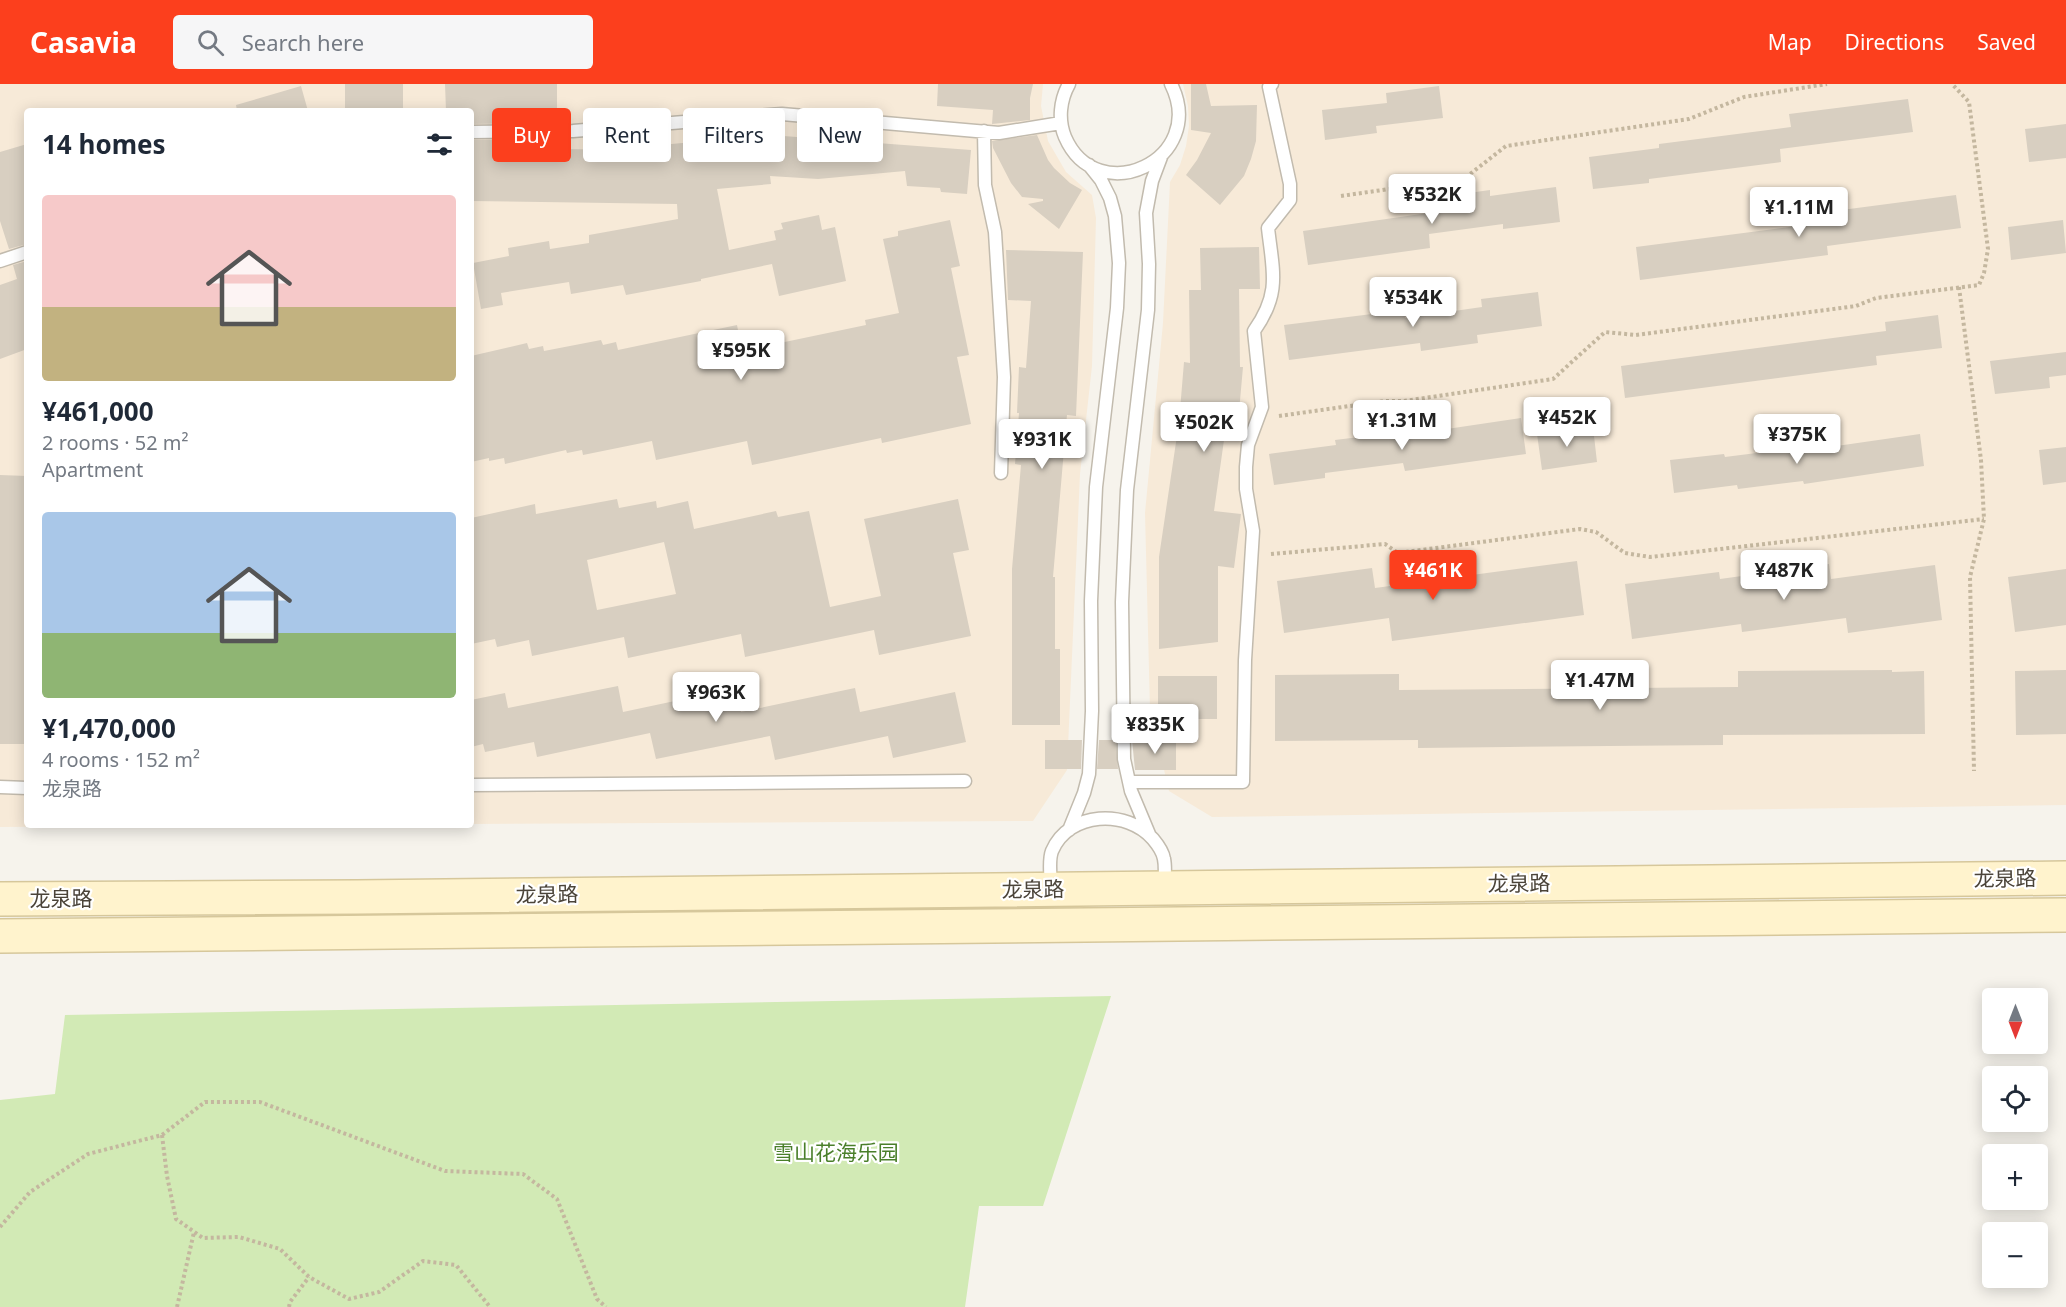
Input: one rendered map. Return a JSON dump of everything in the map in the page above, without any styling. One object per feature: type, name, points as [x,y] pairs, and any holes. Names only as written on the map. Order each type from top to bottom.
[{"type":"main road","name":"龙泉路","points":[[0,899],[2066,878]]},
{"type":"main road","name":"龙泉路","points":[[0,936],[2066,915]]},
{"type":"lane","points":[[1069,84],[1062,101],[1061,123],[1069,145],[1101,180],[1110,198],[1115,216],[1119,263],[1117,308],[1096,487],[1091,601],[1092,711],[1089,774],[1069,830]]},
{"type":"lane","points":[[1165,888],[1164,858],[1138,813],[1128,782],[1124,759],[1122,613],[1127,490],[1148,310],[1149,264],[1146,213],[1152,181],[1161,158],[1177,131],[1179,115],[1177,100],[1171,84]]},
{"type":"lane","points":[[1128,782],[1243,782],[1245,660],[1253,531],[1246,489],[1246,467],[1248,445],[1262,407],[1254,331],[1263,319],[1274,287],[1268,228],[1290,200],[1290,183],[1269,87],[1272,84]]},
{"type":"lane","points":[[474,132],[573,131],[782,114],[999,133],[1061,123]]},
{"type":"lane","points":[[984,131],[985,185],[995,232],[1004,377],[1001,473]]},
{"type":"lane","points":[[1089,165],[1110,172],[1133,172],[1161,158]]},
{"type":"lane","points":[[0,261],[24,253]]},
{"type":"lane","points":[[474,785],[965,781]]},
{"type":"lane","points":[[0,787],[24,788]]},
{"type":"lane","points":[[1051,889],[1051,853],[1069,830],[1082,823],[1110,818],[1124,820],[1149,834]]},
{"type":"path","points":[[1341,196],[1465,178],[1506,146],[1689,118],[1743,98],[1827,84]]},
{"type":"path","points":[[1257,420],[1385,401],[1404,401],[1553,378],[1605,332],[1636,335],[1856,306],[1876,298],[1979,285],[1984,273],[1988,249],[1969,102],[1952,84]]},
{"type":"path","points":[[1959,287],[1981,460],[1984,519],[1970,577],[1974,771]]},
{"type":"path","points":[[1251,556],[1384,544],[1398,553],[1580,529],[1596,532],[1624,553],[1650,557],[1984,519]]},
{"type":"path","points":[[0,1227],[30,1192],[88,1154],[162,1135],[205,1102],[260,1102],[445,1171],[523,1174],[557,1199],[597,1299],[606,1307]]},
{"type":"path","points":[[162,1135],[167,1176],[176,1219],[203,1238],[239,1237],[280,1249],[309,1277],[349,1299],[379,1292],[423,1262],[456,1265],[490,1307]]},
{"type":"path","points":[[177,1307],[194,1232]]},
{"type":"path","points":[[289,1307],[290,1302],[309,1277]]},
{"type":"shaded area","points":[[0,84],[1043,84],[1041,106],[1048,141],[1066,172],[1092,195],[1096,218],[1092,366],[1080,474],[1067,770],[1033,821],[474,824],[474,108],[24,108],[24,827],[0,827]]},
{"type":"shaded area","points":[[1183,84],[2066,84],[2066,805],[1212,817],[1169,791],[1150,710],[1145,513],[1163,323],[1170,182],[1180,165],[1189,126],[1188,106]]},
{"type":"green space","name":"雪山花海乐园","points":[[1111,996],[1043,1206],[979,1206],[965,1307],[0,1307],[0,1100],[55,1094],[65,1015]]},
{"type":"building","points":[[345,84],[403,84],[403,108],[345,108]]},
{"type":"building","points":[[445,84],[557,84],[557,108],[492,108],[492,124],[474,124],[474,108],[446,108]]},
{"type":"building","points":[[938,84],[1033,84],[1030,98],[1030,120],[992,124],[993,110],[937,106]]},
{"type":"building","points":[[1191,84],[1206,84],[1211,106],[1257,105],[1256,141],[1251,159],[1244,176],[1220,205],[1186,175],[1211,133],[1191,130]]},
{"type":"building","points":[[301,86],[307,108],[236,108],[236,105]]},
{"type":"building","points":[[1439,86],[1443,118],[1376,126],[1377,133],[1325,140],[1322,110],[1387,103],[1386,93]]},
{"type":"building","points":[[1908,99],[1913,132],[1780,149],[1781,162],[1649,179],[1649,183],[1593,189],[1589,157],[1659,148],[1659,144],[1791,127],[1789,114]]},
{"type":"building","points":[[2066,124],[2066,158],[2029,162],[2025,129]]},
{"type":"building","points":[[1037,135],[1054,168],[1070,183],[1082,190],[1059,229],[1028,204],[1043,201],[1043,199],[1022,197],[1011,183],[993,148],[992,141]]},
{"type":"building","points":[[785,136],[797,137],[797,162],[883,162],[883,143],[971,150],[967,194],[941,192],[940,188],[907,186],[905,171],[818,179],[770,176],[771,184],[717,189],[729,250],[776,240],[774,231],[783,229],[781,223],[819,215],[822,230],[835,227],[846,281],[779,296],[772,264],[701,279],[701,281],[626,295],[623,285],[571,294],[569,282],[501,293],[503,305],[481,309],[474,263],[509,256],[508,248],[549,241],[550,249],[589,243],[589,235],[678,219],[677,204],[474,201],[474,140],[492,140],[492,162],[571,162],[571,149],[583,149],[583,162],[671,162],[671,144],[683,143],[683,162],[785,162]]},
{"type":"building","points":[[24,145],[24,245],[9,249],[0,221],[0,152]]},
{"type":"building","points":[[1556,187],[1560,222],[1503,229],[1503,224],[1429,234],[1430,248],[1308,265],[1303,231],[1435,212],[1433,198],[1490,190],[1490,196]]},
{"type":"building","points":[[1956,195],[1961,228],[1827,246],[1828,255],[1640,280],[1636,247],[1835,221],[1834,211]]},
{"type":"building","points":[[950,220],[960,266],[951,268],[969,355],[957,357],[971,424],[882,443],[881,438],[752,465],[747,441],[656,460],[652,441],[583,455],[582,450],[567,453],[566,450],[505,464],[504,458],[474,461],[474,355],[527,343],[529,349],[543,346],[544,351],[601,340],[603,345],[616,342],[618,350],[737,325],[742,351],[866,325],[865,320],[899,313],[883,239],[898,236],[898,231]]},
{"type":"building","points":[[2063,220],[2066,253],[2011,260],[2008,227]]},
{"type":"building","points":[[1259,247],[1260,289],[1239,289],[1240,367],[1243,367],[1237,434],[1225,433],[1214,511],[1241,514],[1234,568],[1218,566],[1218,642],[1159,649],[1159,557],[1179,422],[1184,362],[1190,363],[1189,290],[1201,290],[1200,248]]},
{"type":"building","points":[[1006,250],[1083,252],[1076,416],[1067,415],[1053,577],[1055,577],[1055,649],[1060,649],[1060,725],[1012,725],[1012,569],[1021,465],[1015,464],[1019,413],[1017,413],[1019,367],[1026,368],[1031,301],[1008,300]]},
{"type":"building","points":[[24,262],[24,350],[0,359],[0,285],[17,279],[13,265]]},
{"type":"building","points":[[1538,292],[1542,326],[1477,335],[1478,343],[1421,351],[1420,343],[1289,360],[1284,325],[1404,310],[1405,318],[1482,307],[1481,299]]},
{"type":"building","points":[[1938,315],[1942,348],[1876,356],[1877,365],[1625,398],[1621,366],[1886,331],[1885,322]]},
{"type":"building","points":[[2066,352],[2066,375],[2049,377],[2050,388],[1995,394],[1990,361]]},
{"type":"building","points":[[1521,418],[1526,454],[1405,471],[1403,463],[1325,473],[1325,478],[1274,485],[1269,454],[1336,445],[1335,440],[1392,433],[1393,437]]},
{"type":"building","points":[[1593,427],[1597,462],[1542,470],[1537,434]]},
{"type":"building","points":[[1920,434],[1924,466],[1804,484],[1803,481],[1738,489],[1737,485],[1674,493],[1670,460],[1724,454],[1725,457],[1788,449],[1788,453]]},
{"type":"building","points":[[2066,447],[2066,482],[2043,485],[2039,450]]},
{"type":"building","points":[[0,475],[24,476],[24,744],[0,744]]},
{"type":"building","points":[[617,499],[619,508],[656,501],[657,508],[688,501],[694,529],[776,511],[778,517],[809,511],[830,607],[881,596],[864,519],[958,499],[969,550],[953,553],[971,636],[879,655],[874,630],[745,657],[741,634],[628,658],[624,637],[532,656],[529,640],[497,647],[495,639],[474,643],[474,517],[535,504],[536,514]],"holes":[[[664,542],[676,594],[597,610],[587,560]]]},
{"type":"building","points":[[1577,561],[1584,615],[1392,641],[1389,618],[1284,633],[1277,581],[1372,568],[1375,588]]},
{"type":"building","points":[[1829,564],[1831,579],[1935,565],[1942,620],[1848,633],[1846,618],[1742,632],[1741,624],[1632,639],[1625,584],[1719,572],[1720,579]]},
{"type":"building","points":[[2066,569],[2066,625],[2015,632],[2008,577]]},
{"type":"building","points":[[1892,670],[1892,672],[1924,671],[1925,734],[1723,735],[1723,745],[1418,748],[1418,740],[1275,741],[1275,675],[1399,674],[1399,690],[1738,687],[1738,671]]},
{"type":"building","points":[[2066,670],[2066,734],[2016,735],[2015,671]]},
{"type":"building","points":[[1158,676],[1217,676],[1217,719],[1158,719]]},
{"type":"building","points":[[618,686],[623,712],[736,688],[741,712],[855,688],[860,712],[955,692],[966,742],[893,758],[888,736],[775,760],[770,736],[656,759],[650,733],[537,757],[534,742],[485,752],[483,744],[474,746],[474,699],[505,693],[508,708]]},
{"type":"building","points":[[1045,740],[1082,740],[1081,769],[1045,769]]},
{"type":"building","points":[[1099,740],[1116,740],[1118,769],[1097,769]]},
{"type":"building","points":[[1132,740],[1176,740],[1176,770],[1135,770]]}]
